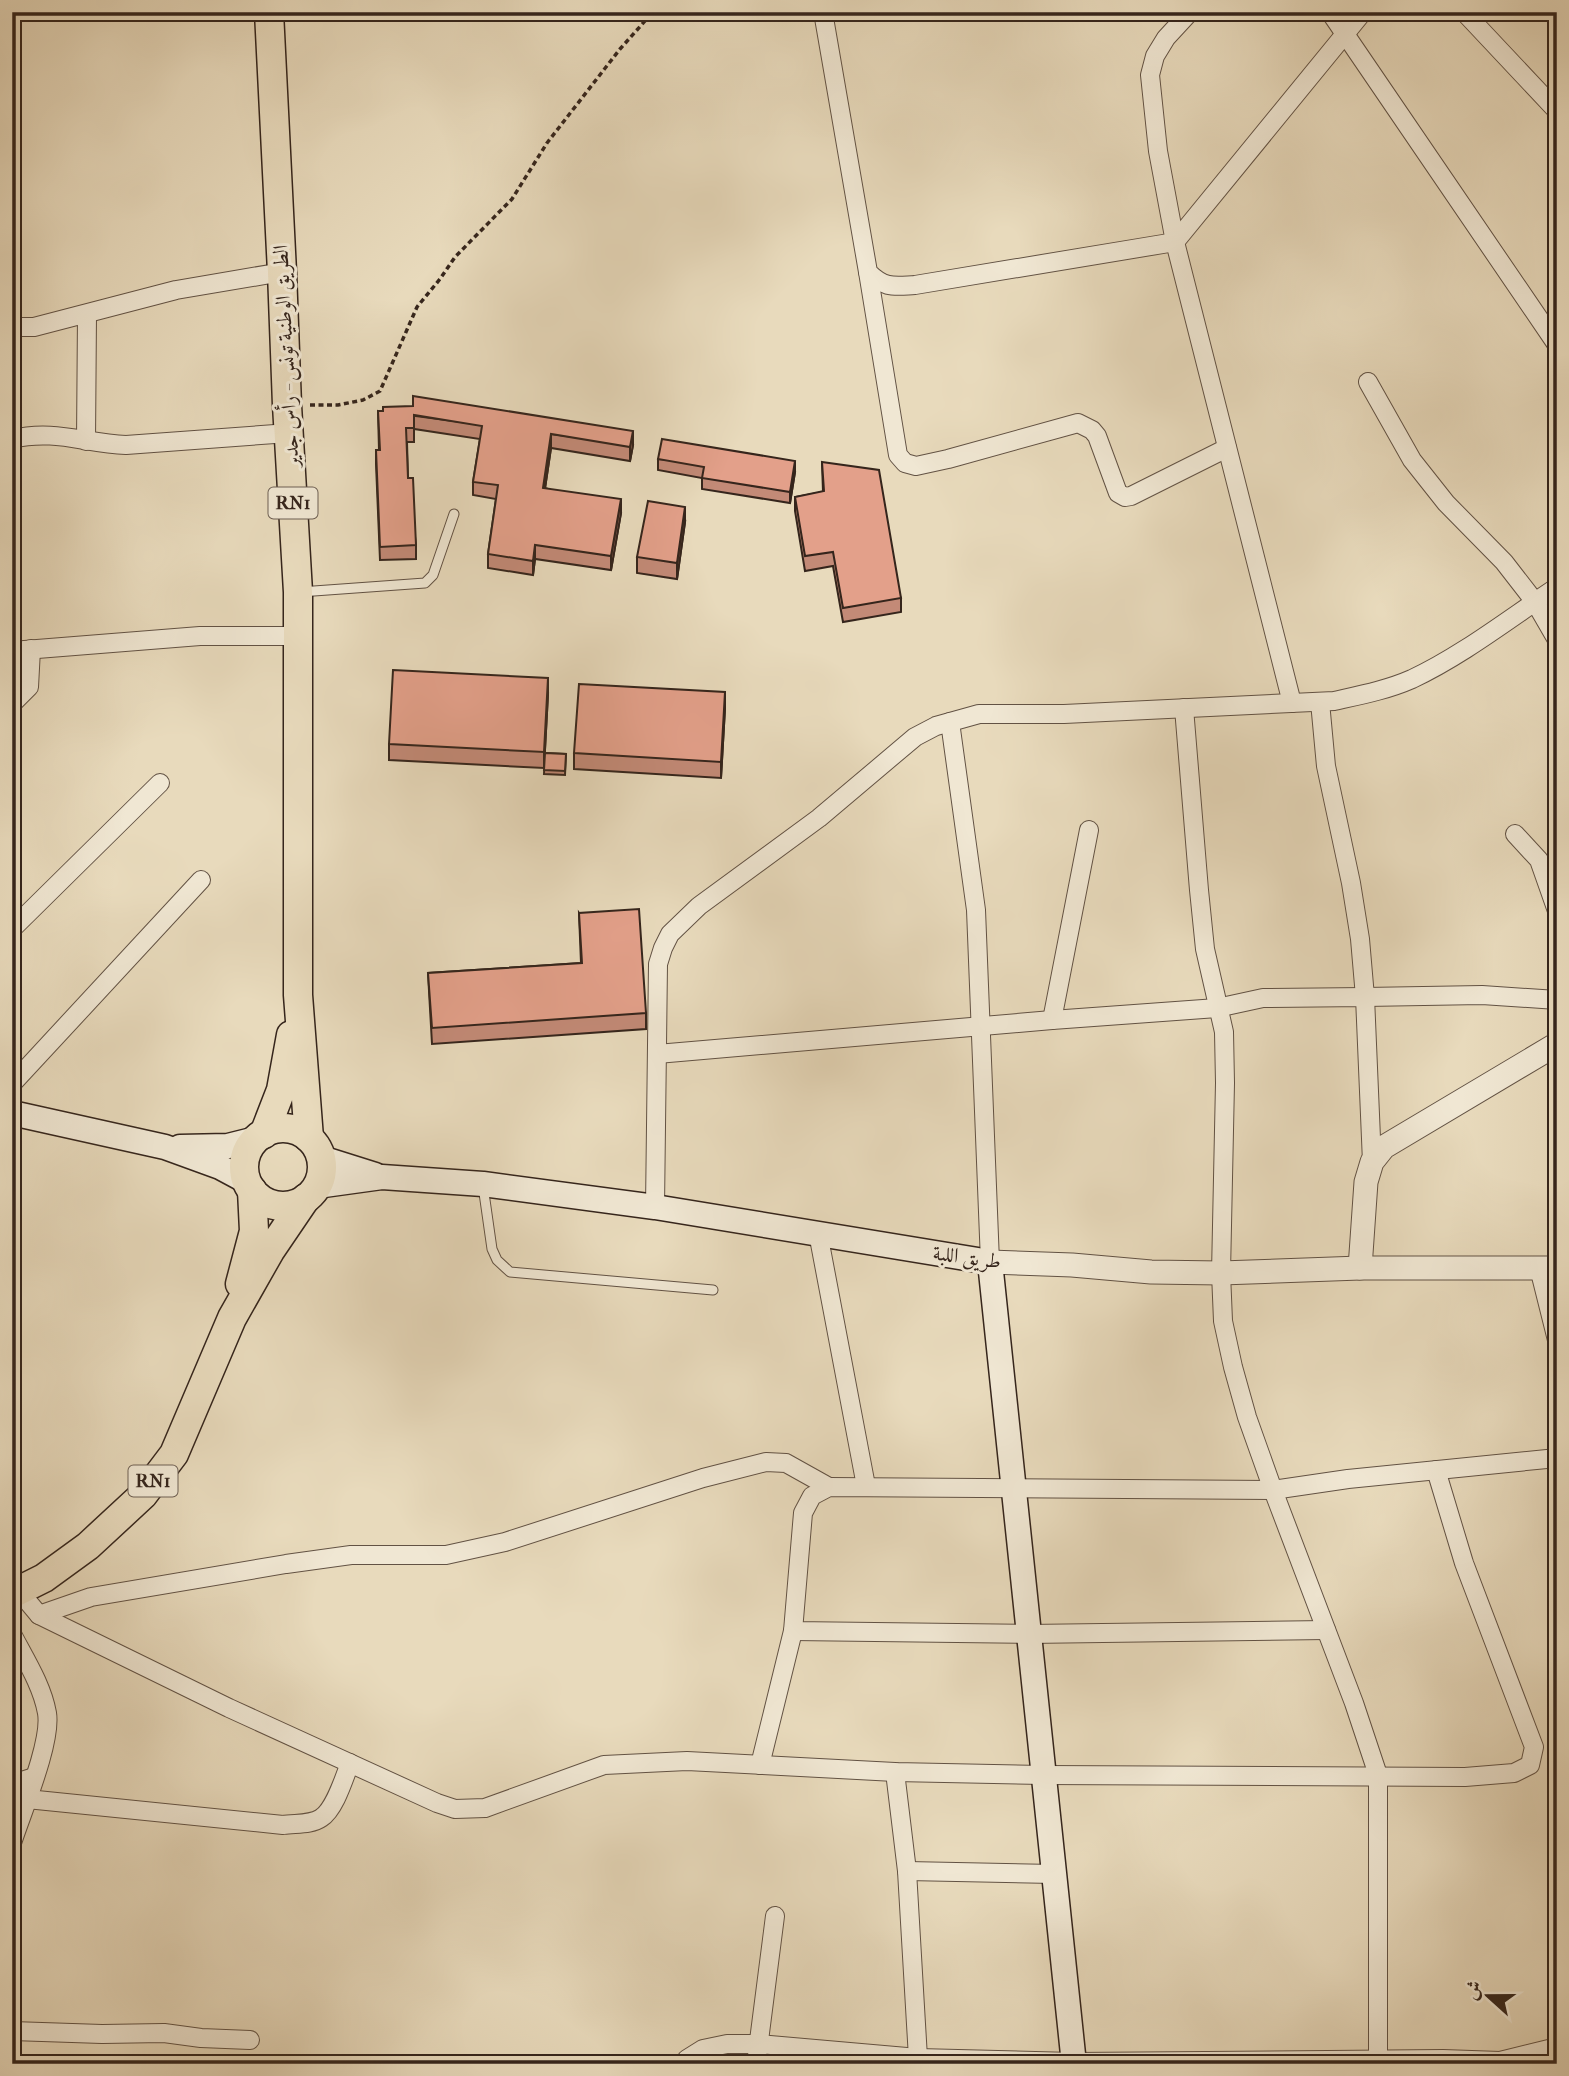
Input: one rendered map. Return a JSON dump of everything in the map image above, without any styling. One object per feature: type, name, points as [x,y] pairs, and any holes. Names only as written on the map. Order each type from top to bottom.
[{"type":"main road","name":"الطريق الوطنية تونس - رأس جدير","points":[[269,12],[298,592],[298,995],[315,1148]]},
{"type":"main road","name":"الطريق الوطنية تونس - رأس جدير","points":[[260,1137],[281,1090],[298,995]]},
{"type":"main road","points":[[12,1113],[165,1147],[220,1167],[250,1186],[260,1199],[271,1204],[295,1204],[312,1192]]},
{"type":"main road","points":[[165,1147],[228,1146],[282,1128],[301,1133],[315,1148]]},
{"type":"main road","name":"RN1","points":[[232,1318],[254,1231],[250,1186],[245,1171],[246,1159],[249,1149],[260,1137]]},
{"type":"main road","name":"RN1","points":[[15,1593],[44,1578],[88,1546],[143,1495],[174,1454],[232,1318],[270,1251],[312,1192],[322,1168],[315,1148]]},
{"type":"main road","name":"طريق اللبة","points":[[315,1148],[382,1177]]},
{"type":"main road","name":"طريق اللبة","points":[[312,1192],[382,1177],[483,1184],[655,1207],[990,1262]]},
{"type":"main road","points":[[990,1262],[1074,2063]]},
{"type":"street","points":[[823,12],[898,456],[905,463],[916,466],[1078,424],[1092,430],[1097,436],[1118,493],[1125,497],[1227,448]]},
{"type":"street","points":[[1190,12],[1166,38],[1155,56],[1150,75],[1158,151],[1175,242],[1293,703]]},
{"type":"street","points":[[1330,12],[1557,345]]},
{"type":"street","points":[[869,272],[878,282],[890,286],[915,285],[1175,242],[1363,12]]},
{"type":"street","points":[[1464,12],[1557,111]]},
{"type":"street","points":[[12,327],[34,327],[176,290],[282,272]]},
{"type":"street","points":[[86,441],[87,314]]},
{"type":"street","points":[[1368,382],[1412,460],[1446,502],[1504,562],[1535,602],[1557,640]]},
{"type":"street","points":[[12,439],[41,434],[126,445],[288,419]]},
{"type":"street","points":[[655,1207],[658,964],[670,934],[699,906],[819,818],[915,737],[950,722],[979,714],[1320,702],[1371,693],[1409,680],[1444,662],[1557,587]]},
{"type":"street","points":[[12,651],[201,636],[297,636]]},
{"type":"street","points":[[12,704],[29,687],[32,649]]},
{"type":"street","points":[[1320,702],[1326,766],[1360,939],[1365,998],[1372,1162],[1366,1182],[1360,1268]]},
{"type":"street","points":[[1184,708],[1205,949],[1224,1032],[1220,1273],[1223,1321],[1247,1417],[1354,1703],[1378,1775],[1378,2060]]},
{"type":"street","points":[[950,722],[976,910],[990,1262]]},
{"type":"street","points":[[12,929],[160,783]]},
{"type":"street","points":[[1052,1020],[1089,830]]},
{"type":"street","points":[[1515,834],[1539,860],[1557,911]]},
{"type":"street","points":[[12,1084],[201,880]]},
{"type":"street","points":[[657,1054],[1217,1008],[1263,998],[1482,995],[1557,1000]]},
{"type":"street","points":[[1372,1162],[1384,1147],[1557,1044]]},
{"type":"street","points":[[818,1233],[866,1486]]},
{"type":"street","name":"طريق اللبة","points":[[990,1262],[1151,1272],[1220,1273],[1360,1268],[1548,1268]]},
{"type":"street","points":[[1548,1268],[1557,1340]]},
{"type":"street","points":[[760,1765],[793,1631],[803,1513],[812,1496],[829,1487],[1273,1490],[1348,1479],[1557,1458]]},
{"type":"street","points":[[39,1615],[91,1597],[286,1564],[351,1555],[446,1555],[505,1542],[703,1478],[766,1462],[786,1463],[829,1487]]},
{"type":"street","points":[[15,1593],[39,1615],[229,1708],[455,1809],[469,1810],[496,1804],[604,1765],[687,1761],[895,1772],[1043,1775],[1465,1777],[1514,1773],[1530,1765],[1534,1747],[1464,1563],[1436,1470]]},
{"type":"street","points":[[793,1631],[1028,1634],[1326,1630]]},
{"type":"street","points":[[12,1634],[40,1687],[47,1714],[47,1736],[12,1843]]},
{"type":"street","points":[[27,1798],[283,1825],[313,1821],[322,1817],[331,1807],[350,1763]]},
{"type":"street","points":[[895,1772],[907,1871],[918,2058]]},
{"type":"street","points":[[12,1784],[34,1777]]},
{"type":"street","points":[[907,1871],[1054,1874]]},
{"type":"street","points":[[756,2064],[775,1916]]},
{"type":"street","points":[[12,2031],[164,2033],[250,2040]]},
{"type":"street","points":[[685,2064],[687,2059],[703,2049],[727,2044],[759,2044],[918,2058],[1074,2063],[1500,2061],[1557,2048]]},
{"type":"lane","points":[[298,592],[425,583],[433,575],[454,514]]},
{"type":"lane","points":[[483,1184],[492,1249],[497,1260],[510,1272],[713,1290]]},
{"type":"path","points":[[288,419],[363,400],[380,391],[417,307],[455,257],[512,199],[547,143],[620,49],[653,12]]},
{"type":"building","points":[[413,396],[633,431],[630,447],[551,434],[543,488],[621,499],[611,556],[535,545],[533,561],[488,554],[498,485],[473,482],[482,426],[414,415],[414,428],[406,428],[408,478],[413,478],[416,545],[380,547],[376,450],[380,450],[378,411],[383,411],[383,407],[413,406]]},
{"type":"building","points":[[662,439],[795,461],[790,492],[702,478],[704,467],[658,459]]},
{"type":"building","points":[[822,462],[879,470],[901,598],[843,608],[833,552],[805,556],[795,497],[824,491]]},
{"type":"building","points":[[648,501],[685,507],[677,563],[637,557]]},
{"type":"building","points":[[393,670],[548,678],[544,752],[389,744]]},
{"type":"building","points":[[579,684],[725,692],[721,762],[574,753]]},
{"type":"building","points":[[545,753],[566,754],[565,771],[544,770]]},
{"type":"building","points":[[639,909],[646,1013],[432,1028],[428,973],[582,963],[579,913]]}]
